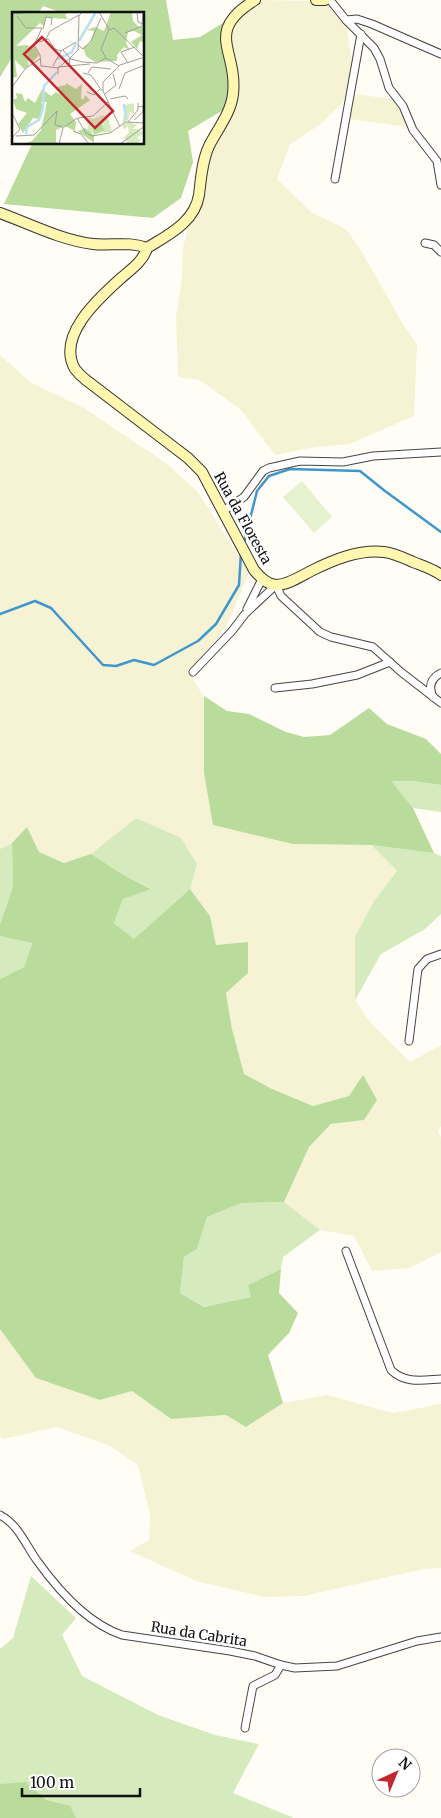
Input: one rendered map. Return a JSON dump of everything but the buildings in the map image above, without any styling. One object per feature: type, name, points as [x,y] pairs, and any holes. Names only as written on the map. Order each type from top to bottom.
[{"type":"street","points":[[0,213],[69,239],[113,246],[137,244],[147,248],[178,229],[193,211],[198,198],[203,163],[208,147],[230,106],[233,94],[233,81],[226,40],[228,23],[240,9],[255,0]]},
{"type":"street","points":[[316,0],[325,0]]},
{"type":"street","points":[[330,0],[346,20],[374,48],[380,59],[389,88],[403,106],[413,130],[437,161],[441,186]]},
{"type":"street","points":[[346,20],[357,19],[372,24],[441,54]]},
{"type":"street","points":[[336,179],[360,34]]},
{"type":"street","points":[[424,242],[434,245],[441,252]]},
{"type":"street","name":"Rua da Floresta","points":[[147,248],[141,260],[96,301],[75,332],[71,356],[75,369],[86,380],[188,458],[202,472],[254,570],[262,579],[276,585]]},
{"type":"street","points":[[223,511],[244,497],[263,471],[269,468],[300,461],[343,462],[373,456],[441,452]]},
{"type":"street","points":[[193,672],[232,631],[245,614],[276,585],[286,584],[328,563],[372,552],[386,552],[402,557],[441,575]]},
{"type":"street","points":[[245,614],[262,579]]},
{"type":"street","points":[[276,585],[281,596],[320,632],[331,637],[373,647],[441,702]]},
{"type":"street","points":[[275,688],[312,684],[357,675],[390,662]]},
{"type":"street","points":[[433,697],[430,686],[432,681],[441,673]]},
{"type":"street","points":[[409,1041],[418,969],[426,959],[441,954]]},
{"type":"street","points":[[346,1251],[390,1370],[406,1380],[441,1379]]},
{"type":"street","name":"Rua da Cabrita","points":[[0,1515],[9,1520],[38,1561],[72,1602],[111,1631],[122,1635],[255,1656],[295,1668],[337,1666],[417,1641],[441,1637]]},
{"type":"street","points":[[245,1728],[253,1686],[269,1680],[282,1665]]},
{"type":"shaded area","points":[[255,0],[321,1],[346,20],[353,72],[343,102],[321,124],[290,144],[277,179],[311,212],[346,229],[362,252],[417,345],[414,416],[350,444],[316,447],[275,455],[241,410],[200,380],[178,377],[176,317],[182,278],[183,248],[208,147],[230,106],[227,29]]},
{"type":"shaded area","points":[[354,94],[393,99],[400,107],[408,127],[350,119]]},
{"type":"shaded area","points":[[0,355],[30,382],[84,408],[167,464],[197,491],[249,572],[227,625],[194,667],[193,680],[204,696],[204,773],[293,844],[371,845],[397,871],[374,901],[355,999],[370,1022],[410,1062],[441,1045],[441,1126],[438,1131],[441,1137],[441,1252],[409,1268],[372,1271],[354,1236],[320,1230],[284,1202],[309,1147],[332,1124],[364,1120],[349,1096],[313,1106],[272,1089],[243,1074],[232,1029],[226,993],[248,973],[248,942],[216,945],[210,916],[190,889],[197,864],[136,818],[91,854],[64,863],[39,852],[27,827],[12,843],[0,849]]},
{"type":"shaded area","points":[[0,1329],[100,1400],[132,1391],[171,1419],[226,1415],[246,1427],[283,1403],[327,1395],[393,1413],[441,1404],[441,1568],[423,1569],[304,1596],[264,1597],[196,1581],[130,1551],[149,1540],[150,1514],[138,1465],[110,1446],[57,1427],[3,1439],[0,1436]]},
{"type":"green space","points":[[0,0],[166,0],[173,40],[200,37],[231,18],[230,106],[188,131],[193,162],[181,198],[153,218],[4,204],[32,145],[145,145],[145,12],[60,12],[43,6],[39,12],[12,12],[12,57],[0,77]]},
{"type":"green space","points":[[302,481],[332,517],[314,533],[283,497]]},
{"type":"green space","points":[[204,696],[227,711],[249,714],[286,732],[304,737],[330,735],[369,708],[387,724],[426,739],[441,754],[441,785],[413,781],[391,781],[413,808],[434,853],[371,845],[293,844],[213,825],[204,773]]},
{"type":"green space","points":[[390,781],[413,781],[441,785],[441,812],[413,808]]},
{"type":"green space","points":[[136,818],[181,838],[197,864],[190,889],[134,939],[114,923],[123,899],[150,888],[122,874],[91,854]]},
{"type":"green space","points":[[27,827],[39,852],[64,863],[91,854],[122,874],[151,889],[123,899],[114,923],[134,939],[190,889],[210,916],[216,945],[248,942],[248,973],[226,993],[232,1029],[244,1074],[272,1089],[313,1106],[349,1096],[363,1075],[377,1100],[364,1120],[331,1124],[309,1147],[284,1202],[242,1203],[207,1217],[197,1249],[184,1257],[180,1293],[204,1307],[251,1297],[248,1285],[281,1269],[279,1293],[298,1313],[289,1333],[268,1355],[283,1403],[246,1427],[226,1415],[171,1419],[132,1391],[100,1400],[36,1378],[0,1329],[0,979],[24,967],[32,943],[0,936],[0,924],[13,887],[12,843]]},
{"type":"green space","points":[[12,843],[13,887],[0,924],[0,849]]},
{"type":"green space","points":[[371,845],[434,853],[441,856],[441,914],[425,929],[381,954],[355,1000],[355,937],[374,901],[397,871]]},
{"type":"green space","points":[[0,936],[32,942],[24,967],[0,979]]},
{"type":"green space","points":[[284,1202],[320,1230],[283,1257],[281,1269],[248,1285],[252,1297],[204,1307],[180,1293],[184,1257],[197,1249],[207,1217],[242,1203]]},
{"type":"green space","points":[[31,1576],[76,1618],[62,1635],[82,1676],[158,1715],[215,1735],[259,1744],[233,1793],[294,1818],[0,1818],[0,1649],[13,1638]]},
{"type":"green space","points":[[26,1782],[46,1800],[70,1806],[76,1818],[0,1818],[0,1784]]},
{"type":"waterway","points":[[244,543],[257,491],[269,476],[290,469],[360,471],[441,532]]},
{"type":"waterway","points":[[0,614],[35,601],[51,608],[103,665],[116,666],[134,660],[154,665],[198,641],[216,624],[239,585],[241,553]]}]
